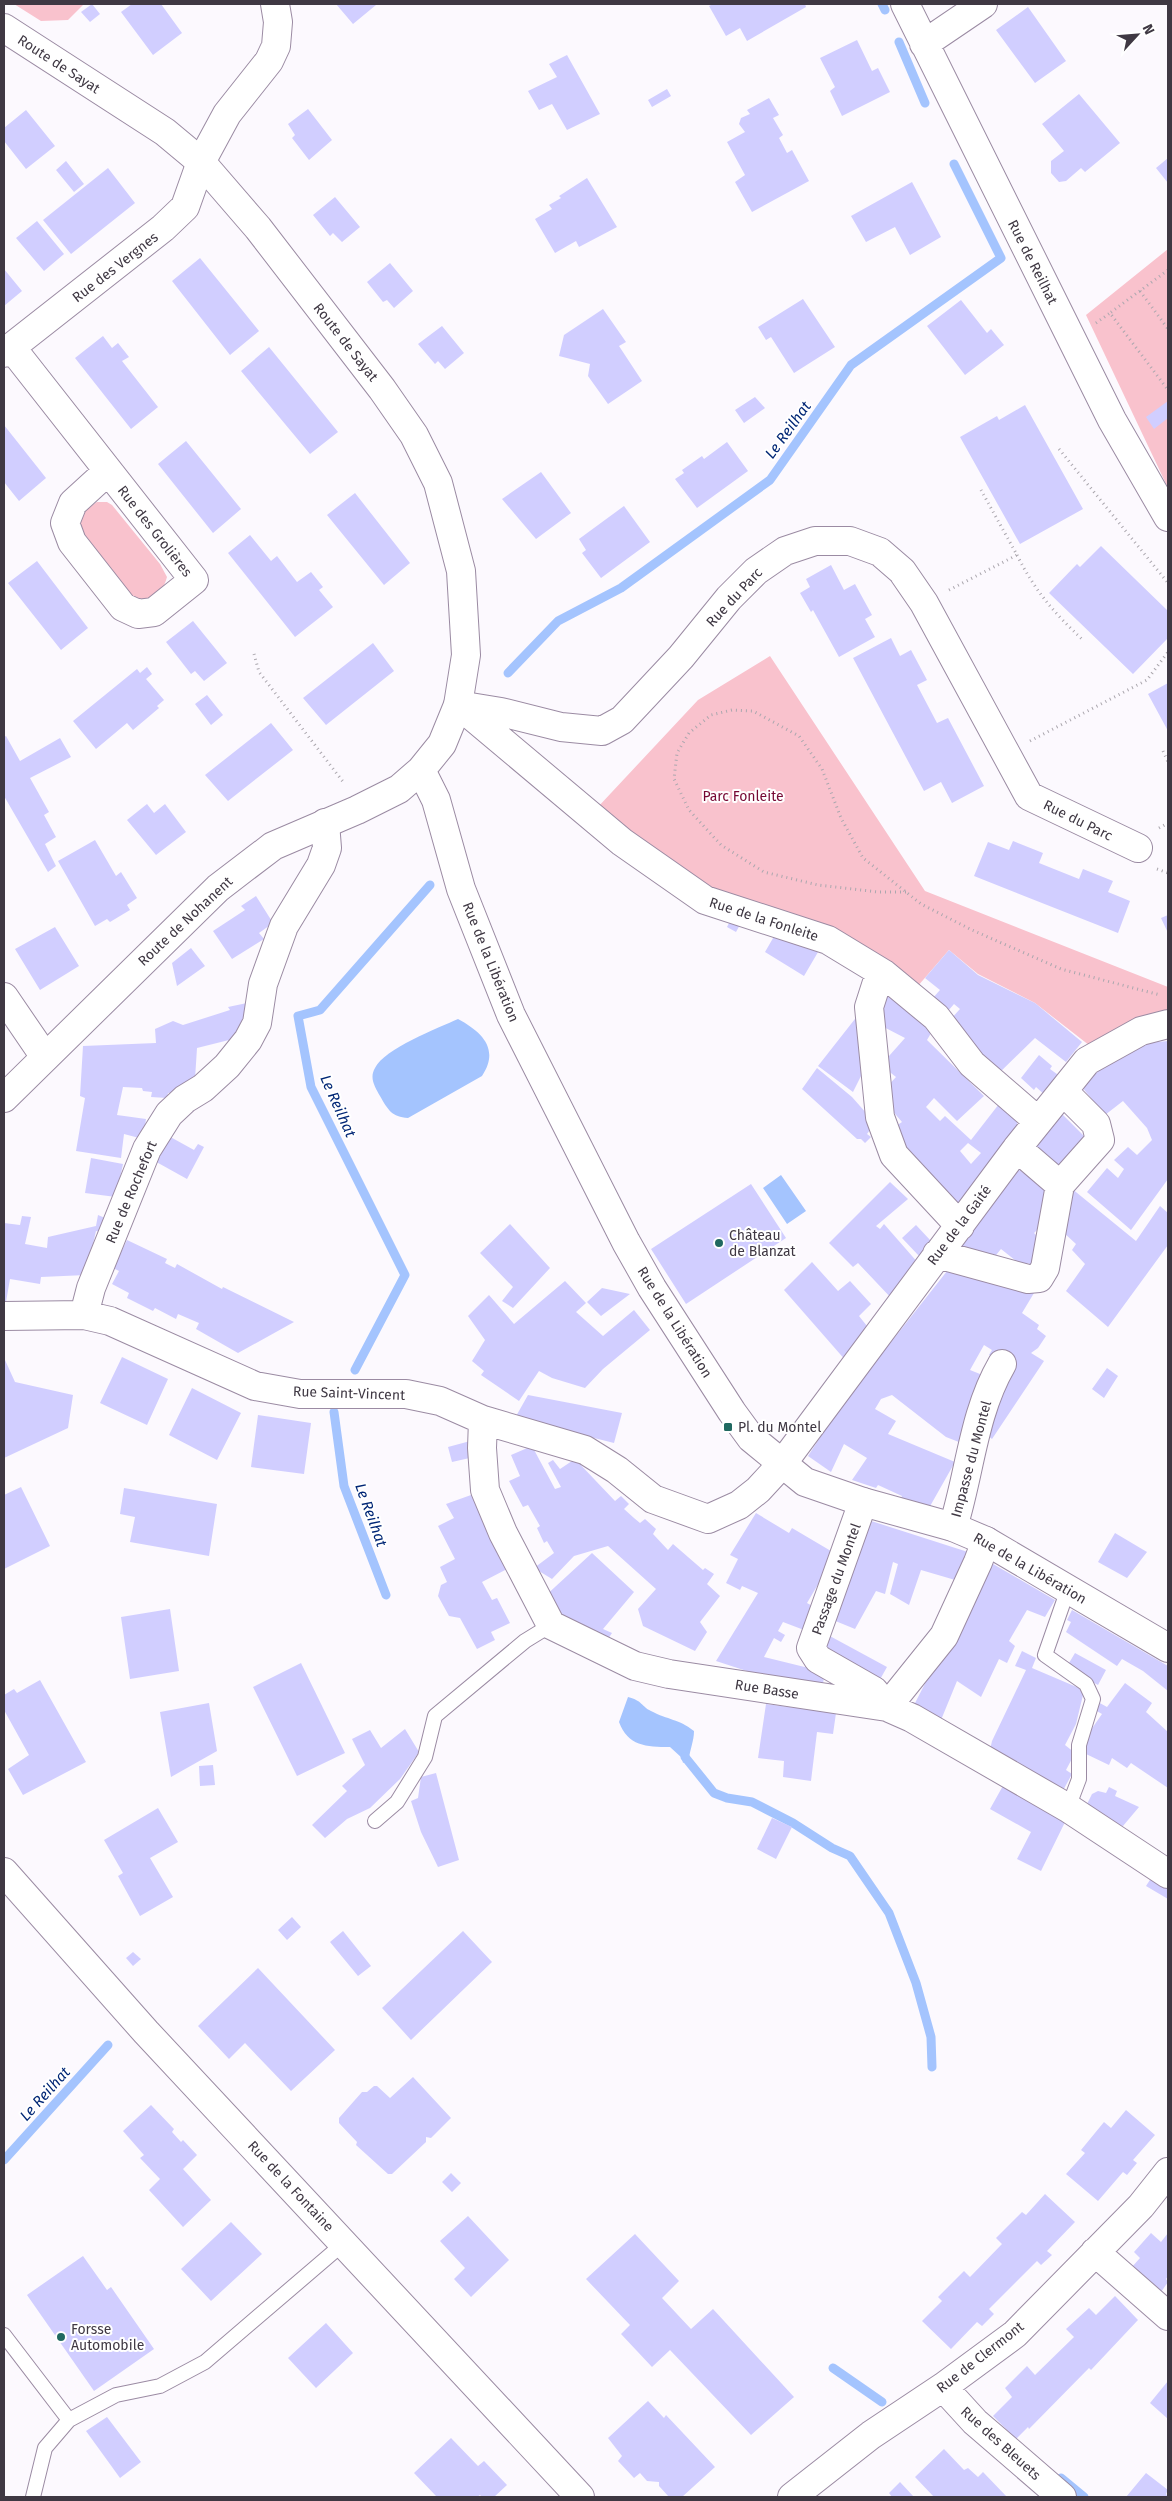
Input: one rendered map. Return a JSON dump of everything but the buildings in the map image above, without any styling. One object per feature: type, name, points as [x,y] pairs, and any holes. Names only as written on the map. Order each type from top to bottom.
[{"type":"street","name":"Rue des Vergnes","points":[[8,350],[163,228],[186,207],[201,162],[227,114],[269,60],[276,46],[278,22],[275,4]]},
{"type":"street","name":"Rue de Reilhat","points":[[905,4],[1112,420],[1168,517]]},
{"type":"street","points":[[924,44],[983,4]]},
{"type":"street","name":"Route de Sayat","points":[[4,28],[165,132],[201,162],[258,228],[382,389],[414,435],[438,483],[461,571],[466,655],[458,704],[442,744],[421,770]]},
{"type":"street","name":"Rue des Grolières","points":[[8,350],[108,471],[194,580],[154,612],[138,614],[123,606],[72,542],[65,523],[72,503],[108,471]]},
{"type":"street","name":"Rue du Parc","points":[[458,704],[501,712],[560,727],[602,731],[622,720],[682,657],[729,598],[756,571],[785,551],[816,541],[850,542],[880,552],[902,571],[924,603],[1029,796],[1138,848]]},
{"type":"street","name":"Rue de la Fonleite","points":[[458,704],[483,723],[622,842],[705,900],[828,940],[884,974],[936,1018],[972,1064],[1038,1121]]},
{"type":"street","name":"Route de Nohanent","points":[[4,1098],[218,888],[273,846],[399,790],[421,770]]},
{"type":"street","name":"Rue de la Libération","points":[[421,770],[436,800],[461,889],[511,1015],[626,1242],[652,1288],[732,1412],[751,1438],[805,1482],[863,1502],[953,1527],[986,1541],[1168,1648]]},
{"type":"street","name":"Rue de Rochefort","points":[[84,1315],[91,1288],[144,1158],[169,1114],[185,1099],[203,1088],[228,1066],[248,1040],[257,1023],[263,984],[284,926],[321,865],[327,848],[325,823]]},
{"type":"street","points":[[884,974],[877,982],[869,1007],[880,1117],[894,1154],[960,1226]]},
{"type":"street","points":[[4,997],[45,1057]]},
{"type":"street","name":"Rue de la Gaité","points":[[782,1464],[1016,1148],[1087,1060],[1141,1031],[1168,1024]]},
{"type":"street","points":[[937,1254],[1028,1279],[1039,1278],[1045,1268],[1060,1185],[1100,1140],[1096,1124],[1063,1091]]},
{"type":"street","points":[[1016,1148],[1060,1185]]},
{"type":"street","name":"Rue Saint-Vincent","points":[[4,1316],[84,1315],[110,1322],[255,1386],[300,1394],[406,1394],[440,1401],[483,1420],[586,1450],[617,1470],[653,1499],[708,1519],[739,1505],[758,1490],[782,1464]]},
{"type":"street","name":"Impasse du Montel","points":[[953,1527],[961,1502],[971,1446],[993,1379],[1002,1364]]},
{"type":"street","points":[[483,1420],[482,1448],[485,1490],[502,1533],[551,1625]]},
{"type":"street","name":"Passage du Montel","points":[[863,1502],[811,1648],[818,1659],[874,1691],[887,1707]]},
{"type":"street","points":[[887,1707],[944,1636],[986,1541]]},
{"type":"street","name":"Rue Basse","points":[[551,1625],[635,1666],[669,1674],[887,1707],[912,1718],[1068,1808],[1168,1874]]},
{"type":"street","name":"Rue de la Fontaine","points":[[4,1872],[146,2032],[580,2497]]},
{"type":"street","name":"Rue de Clermont","points":[[792,2497],[870,2435],[943,2387],[1014,2334],[1141,2206],[1168,2172]]},
{"type":"street","points":[[1095,2252],[1168,2316]]},
{"type":"street","name":"Rue des Bleuets","points":[[943,2387],[975,2422],[1062,2497]]},
{"type":"lane","points":[[1068,1589],[1045,1655],[1086,1684],[1093,1699],[1080,1745],[1079,1778],[1068,1808]]},
{"type":"lane","points":[[375,1821],[397,1802],[425,1757],[435,1716],[525,1641],[551,1625]]},
{"type":"lane","points":[[33,2497],[45,2448],[69,2420],[116,2395],[160,2386],[205,2362],[344,2243]]},
{"type":"lane","points":[[4,2335],[69,2420]]},
{"type":"path","points":[[1168,271],[1110,313],[1168,390]]},
{"type":"path","points":[[1140,291],[1168,329]]},
{"type":"path","points":[[1059,449],[1168,583]]},
{"type":"path","points":[[981,490],[1028,578],[1053,613],[1084,641]]},
{"type":"path","points":[[924,603],[1017,555]]},
{"type":"path","points":[[1005,753],[1147,680],[1168,652]]},
{"type":"path","points":[[254,654],[259,672],[343,780],[357,810]]},
{"type":"path","points":[[906,892],[878,892],[818,885],[764,872],[721,845],[689,810],[674,779],[677,753],[689,733],[711,715],[732,710],[753,711],[800,736],[822,769],[841,818],[863,858],[906,892],[921,904],[972,930],[1061,969],[1164,997]]},
{"type":"path","points":[[1163,751],[1168,762]]},
{"type":"green space","points":[[14,4],[84,4],[68,20],[41,21]]},
{"type":"green space","points":[[1168,249],[1168,488],[1086,315]]},
{"type":"green space","points":[[97,502],[107,502],[112,505],[160,564],[167,577],[159,593],[144,600],[132,598],[80,531],[82,512]]},
{"type":"green space","name":"Parc Fonleite","points":[[770,656],[925,891],[1168,987],[1168,1011],[1094,1049],[1035,1003],[978,974],[949,950],[917,987],[709,894],[597,808],[698,700]]},
{"type":"water","points":[[458,1019],[467,1024],[486,1042],[489,1058],[482,1076],[408,1118],[391,1112],[375,1086],[373,1079],[373,1072],[380,1061],[425,1033]]},
{"type":"water","points":[[781,1175],[806,1211],[787,1224],[763,1188]]},
{"type":"water","points":[[628,1697],[637,1700],[651,1711],[683,1724],[694,1731],[689,1759],[683,1763],[682,1758],[670,1747],[639,1744],[627,1736],[619,1722]]},
{"type":"waterway","name":"Le Reilhat","points":[[882,4],[885,10]]},
{"type":"waterway","name":"Le Reilhat","points":[[899,42],[925,103]]},
{"type":"waterway","name":"Le Reilhat","points":[[508,673],[558,621],[621,588],[770,480],[851,365],[1001,258],[954,164]]},
{"type":"waterway","name":"Le Reilhat","points":[[355,1370],[405,1275],[311,1087],[298,1016],[320,1010],[430,885]]},
{"type":"waterway","name":"Le Reilhat","points":[[334,1412],[344,1486],[386,1595]]},
{"type":"waterway","points":[[685,1757],[714,1793],[727,1798],[752,1802],[793,1823],[832,1848],[850,1856],[889,1913],[916,1983],[931,2037],[932,2067]]},
{"type":"waterway","name":"Le Reilhat","points":[[4,2160],[108,2045]]},
{"type":"waterway","points":[[833,2368],[882,2402]]},
{"type":"waterway","points":[[1061,2478],[1084,2497]]},
{"type":"place","name":"Château de Blanzat","points":[[719,1243]]},
{"type":"place","name":"Pl. du Montel","points":[[728,1427]]},
{"type":"place","name":"Forsse Automobile","points":[[61,2337]]}]
